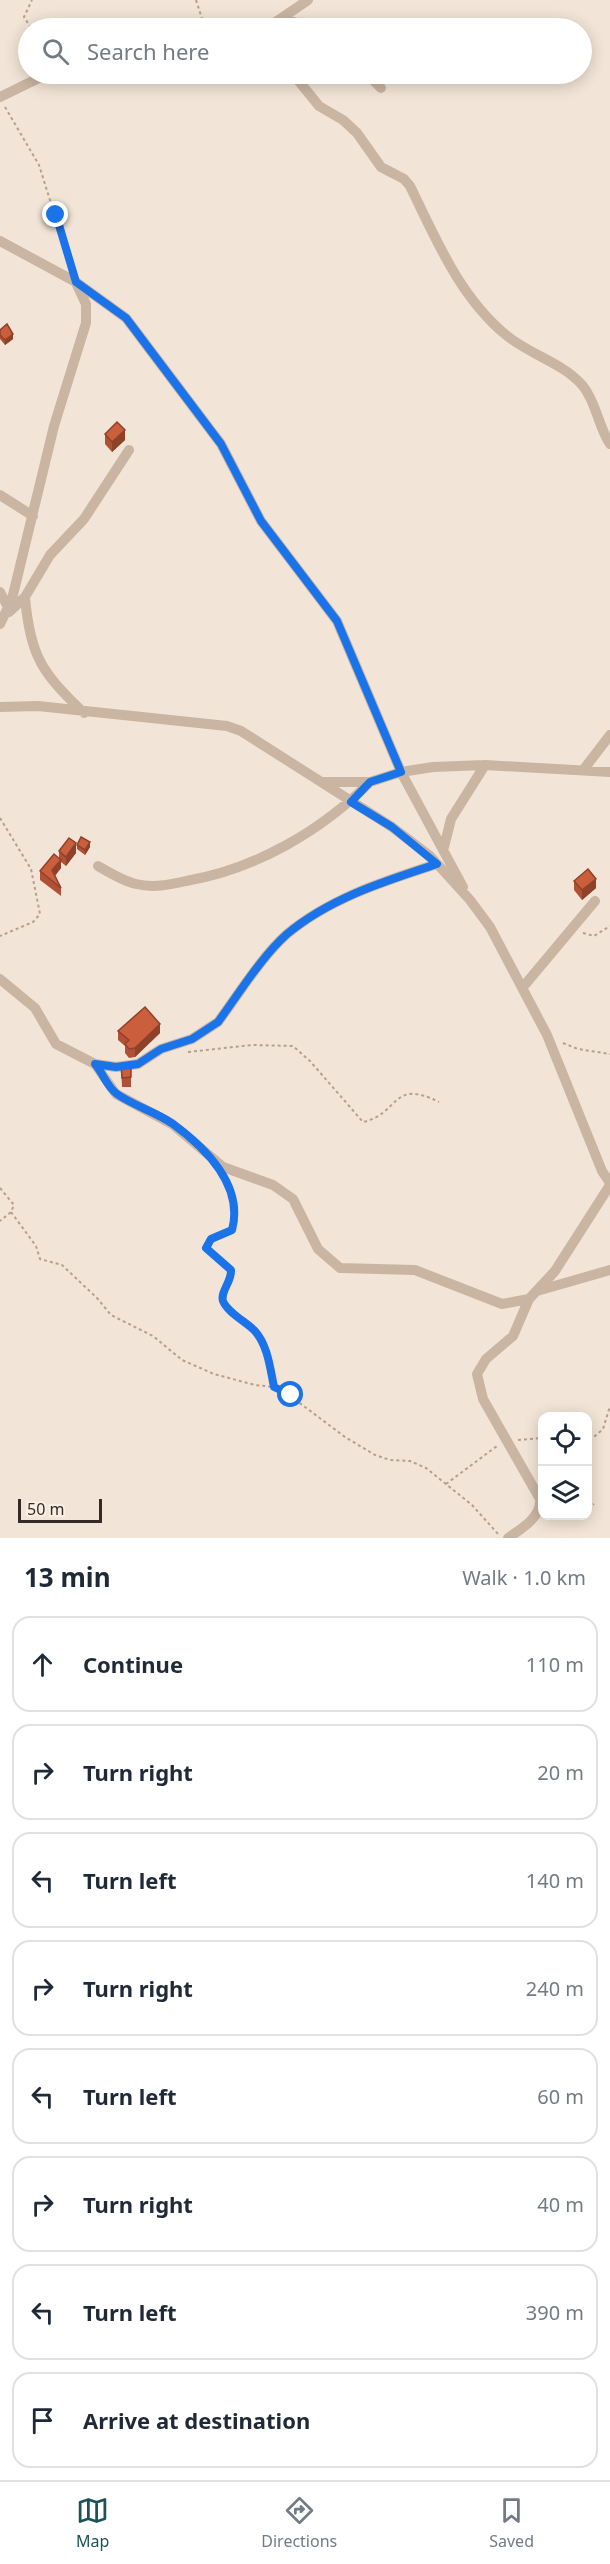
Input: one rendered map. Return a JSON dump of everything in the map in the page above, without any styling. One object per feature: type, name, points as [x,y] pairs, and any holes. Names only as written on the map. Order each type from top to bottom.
[{"type":"street","points":[[284,17],[308,0]]},
{"type":"street","points":[[0,97],[27,84]]},
{"type":"street","points":[[301,84],[319,106],[343,120],[357,133],[381,167],[410,186],[426,225],[446,260],[496,325],[515,341],[570,373],[585,389],[598,413],[610,444]]},
{"type":"street","points":[[377,84],[381,88]]},
{"type":"street","points":[[0,241],[76,282],[126,318],[221,444],[261,521],[337,621],[401,772],[444,847],[470,900]]},
{"type":"street","points":[[0,624],[8,611],[54,426],[86,323],[86,304],[76,282]]},
{"type":"street","points":[[8,611],[25,597],[46,560],[84,519],[129,450]]},
{"type":"street","points":[[0,495],[33,516]]},
{"type":"street","points":[[0,592],[8,611]]},
{"type":"street","points":[[25,597],[34,653],[55,685],[84,713]]},
{"type":"street","points":[[0,707],[38,706],[84,713],[227,726],[241,731],[316,782],[392,827],[437,864],[470,900],[490,927],[547,1035],[602,1171],[610,1184],[564,1257],[533,1295],[513,1336],[486,1359],[477,1374],[483,1400],[539,1496],[540,1507],[532,1518],[508,1538]]},
{"type":"street","points":[[584,769],[610,735]]},
{"type":"street","points":[[444,847],[452,819],[485,765]]},
{"type":"street","points":[[316,782],[370,782],[401,772],[433,767],[485,765],[610,772]]},
{"type":"street","points":[[98,866],[134,884],[156,887],[216,876],[273,854],[351,802],[370,782]]},
{"type":"street","points":[[0,979],[35,1008],[56,1044],[95,1064],[116,1067],[138,1064],[161,1049],[192,1039],[218,1022],[285,936],[318,911],[376,884],[437,864]]},
{"type":"street","points":[[523,987],[595,901]]},
{"type":"street","points":[[95,1064],[116,1094],[172,1124],[213,1160],[229,1170],[273,1185],[286,1193],[298,1205],[318,1248],[340,1268],[415,1270],[502,1304],[610,1270]]},
{"type":"path","points":[[26,18],[24,13],[32,0]]},
{"type":"path","points":[[196,0],[202,18]]},
{"type":"path","points":[[0,97],[7,114],[39,165],[76,282]]},
{"type":"path","points":[[0,819],[31,868],[40,914],[33,922],[0,936]]},
{"type":"path","points":[[572,929],[594,936],[610,926]]},
{"type":"path","points":[[547,1035],[578,1049],[610,1054]]},
{"type":"path","points":[[176,1043],[189,1053],[252,1044],[293,1046],[310,1060],[363,1122],[408,1092],[418,1093],[440,1102]]},
{"type":"path","points":[[227,1179],[231,1188],[232,1230],[211,1239],[206,1248],[231,1270],[231,1278],[222,1298],[263,1343],[274,1387]]},
{"type":"path","points":[[0,1188],[14,1203],[11,1212],[0,1221]]},
{"type":"path","points":[[11,1212],[36,1246],[40,1259],[56,1262],[68,1269],[111,1315],[153,1336],[182,1360],[204,1370],[255,1385],[274,1387],[291,1395],[336,1431],[375,1455],[421,1465],[480,1513],[502,1538]]},
{"type":"path","points":[[592,1436],[603,1429],[610,1406]]},
{"type":"path","points":[[446,1484],[506,1440],[538,1438]]},
{"type":"building","points":[[7,324],[13,334],[5,340],[0,335],[0,330]]},
{"type":"building","points":[[117,422],[125,430],[112,442],[105,434]]},
{"type":"building","points":[[81,837],[90,842],[85,850],[77,845]]},
{"type":"building","points":[[69,838],[76,843],[66,857],[59,851]]},
{"type":"building","points":[[54,854],[61,860],[52,870],[61,888],[40,871]]},
{"type":"building","points":[[588,869],[596,879],[582,890],[574,881]]},
{"type":"building","points":[[145,1007],[160,1024],[135,1048],[129,1049],[125,1044],[129,1040],[118,1031]]},
{"type":"building","points":[[131,1063],[131,1077],[122,1078],[121,1064]]},
{"type":"route","points":[[56,215],[76,282],[126,318],[221,444],[261,521],[337,621],[389,739],[401,772],[370,782],[351,802],[392,827],[437,864],[376,884],[318,911],[285,936],[213,1027],[192,1039],[161,1049],[138,1064],[116,1067],[95,1064],[116,1094],[172,1124],[212,1159],[227,1179],[231,1188],[232,1230],[211,1239],[206,1248],[209,1254],[230,1267],[231,1278],[222,1298],[225,1304],[255,1332],[263,1343],[274,1387],[291,1395]]}]
